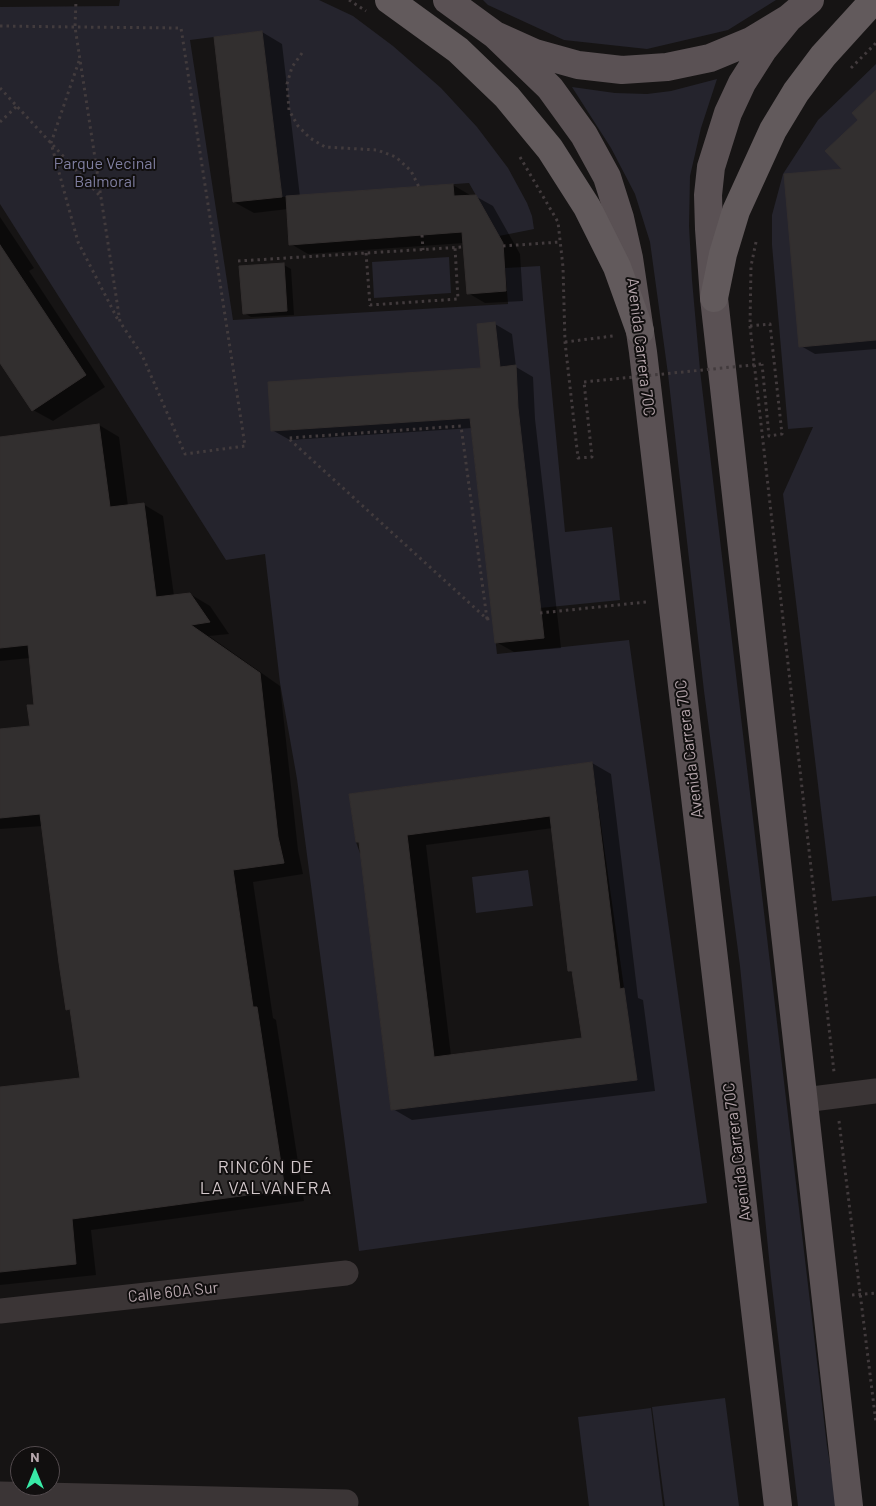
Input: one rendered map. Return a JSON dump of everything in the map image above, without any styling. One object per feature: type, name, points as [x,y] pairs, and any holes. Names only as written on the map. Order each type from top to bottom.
[{"type":"highway","points":[[714,298],[723,254],[736,212],[753,170],[773,130],[823,56],[874,0]]},
{"type":"highway","points":[[381,8],[458,50],[507,97],[550,149],[587,206],[618,267],[640,332]]},
{"type":"main road","points":[[447,0],[495,35],[535,53],[578,65],[622,70],[667,67],[710,58],[751,41],[789,18],[810,0]]},
{"type":"main road","points":[[789,18],[763,50],[742,83],[728,113],[711,167],[708,195],[709,229],[714,298],[849,1506]]},
{"type":"main road","name":"Avenida Carrera 70C","points":[[495,35],[559,100],[584,135],[607,177],[620,218],[629,258],[640,332],[778,1506]]},
{"type":"street","points":[[804,1100],[876,1091]]},
{"type":"street","name":"Calle 60A Sur","points":[[0,1311],[346,1273]]},
{"type":"street","points":[[0,1494],[346,1502]]},
{"type":"path","points":[[76,0],[75,27],[120,322]]},
{"type":"path","points":[[350,0],[381,8]]},
{"type":"path","points":[[0,26],[181,28],[245,446],[185,454],[142,355],[120,322],[78,242],[51,143],[80,59]]},
{"type":"path","points":[[846,73],[876,43]]},
{"type":"path","points":[[302,53],[292,67],[287,84],[289,110],[298,126],[310,138],[326,147],[378,150],[396,157],[411,171],[419,186]]},
{"type":"path","points":[[0,88],[101,197]]},
{"type":"path","points":[[0,122],[17,106]]},
{"type":"path","points":[[516,151],[541,190],[558,222],[566,342],[578,458],[592,457],[584,382],[762,364],[769,436],[782,434],[770,324],[750,326]]},
{"type":"path","points":[[422,235],[422,250]]},
{"type":"path","points":[[756,240],[751,266],[750,326],[876,1423]]},
{"type":"path","points":[[503,246],[560,242]]},
{"type":"path","points":[[238,261],[464,247]]},
{"type":"path","points":[[366,254],[370,305],[458,299],[455,248]]},
{"type":"path","points":[[566,342],[613,336]]},
{"type":"path","points":[[461,426],[487,619],[332,478],[288,438],[461,426]]},
{"type":"path","points":[[540,613],[646,602]]},
{"type":"path","points":[[487,619],[493,618]]},
{"type":"green space","name":"Parque Vecinal Balmoral","points":[[120,0],[319,0],[353,16],[393,46],[441,88],[477,127],[508,168],[527,203],[534,229],[499,236],[469,183],[282,197],[262,31],[190,40],[233,320],[508,304],[505,268],[540,266],[565,532],[612,527],[620,600],[540,608],[518,410],[515,365],[461,370],[271,431],[470,418],[497,654],[629,640],[707,1203],[359,1251],[297,779],[280,683],[265,554],[226,560],[0,204],[0,7],[119,6]],"holes":[[[592,762],[637,1080],[391,1110],[361,856],[356,842],[349,794]]]},
{"type":"green space","points":[[483,0],[776,0],[728,30],[647,49],[564,40],[488,5]]},
{"type":"green space","points":[[876,64],[876,896],[832,901],[783,494],[813,427],[788,429],[772,245],[772,215],[783,174],[818,120]]},
{"type":"green space","points":[[717,79],[701,128],[690,176],[689,226],[692,280],[700,370],[827,1446],[837,1506],[798,1506],[771,1278],[740,966],[704,691],[668,374],[650,242],[635,194],[611,148],[572,87],[615,93],[647,94],[671,91]]},
{"type":"green space","points":[[449,257],[451,293],[374,298],[372,262]]},
{"type":"green space","points":[[528,870],[533,906],[476,913],[472,877]]},
{"type":"green space","points":[[725,1398],[739,1506],[665,1506],[652,1407]]},
{"type":"green space","points":[[651,1408],[663,1506],[589,1506],[578,1417]]},
{"type":"building","points":[[262,31],[282,197],[233,202],[214,37]]},
{"type":"building","points":[[876,90],[876,340],[799,347],[784,174],[842,169],[825,151],[858,120],[852,113]]},
{"type":"building","points":[[453,184],[454,196],[476,195],[503,243],[506,291],[467,294],[462,232],[289,245],[286,196]]},
{"type":"building","points":[[0,245],[86,375],[32,411],[0,363]]},
{"type":"building","points":[[284,263],[287,311],[243,314],[239,266]]},
{"type":"building","points":[[495,322],[500,367],[516,365],[518,408],[544,638],[495,643],[470,418],[271,431],[268,382],[481,368],[477,324]]},
{"type":"building","points":[[99,424],[110,507],[144,503],[156,597],[190,593],[210,622],[191,625],[260,673],[278,837],[284,863],[233,870],[253,1007],[257,1007],[285,1190],[72,1219],[76,1264],[0,1272],[0,1087],[80,1078],[70,1009],[66,1010],[40,814],[0,818],[0,729],[30,726],[27,705],[34,705],[28,645],[0,648],[0,437]]},
{"type":"building","points":[[592,762],[620,989],[624,988],[637,1080],[391,1110],[359,842],[356,842],[349,794]],"holes":[[[550,816],[568,971],[572,971],[582,1038],[434,1057],[407,835]]]},
{"type":"district","name":"RINCÓN DE LA VALVANERA","points":[[266,1177]]}]
